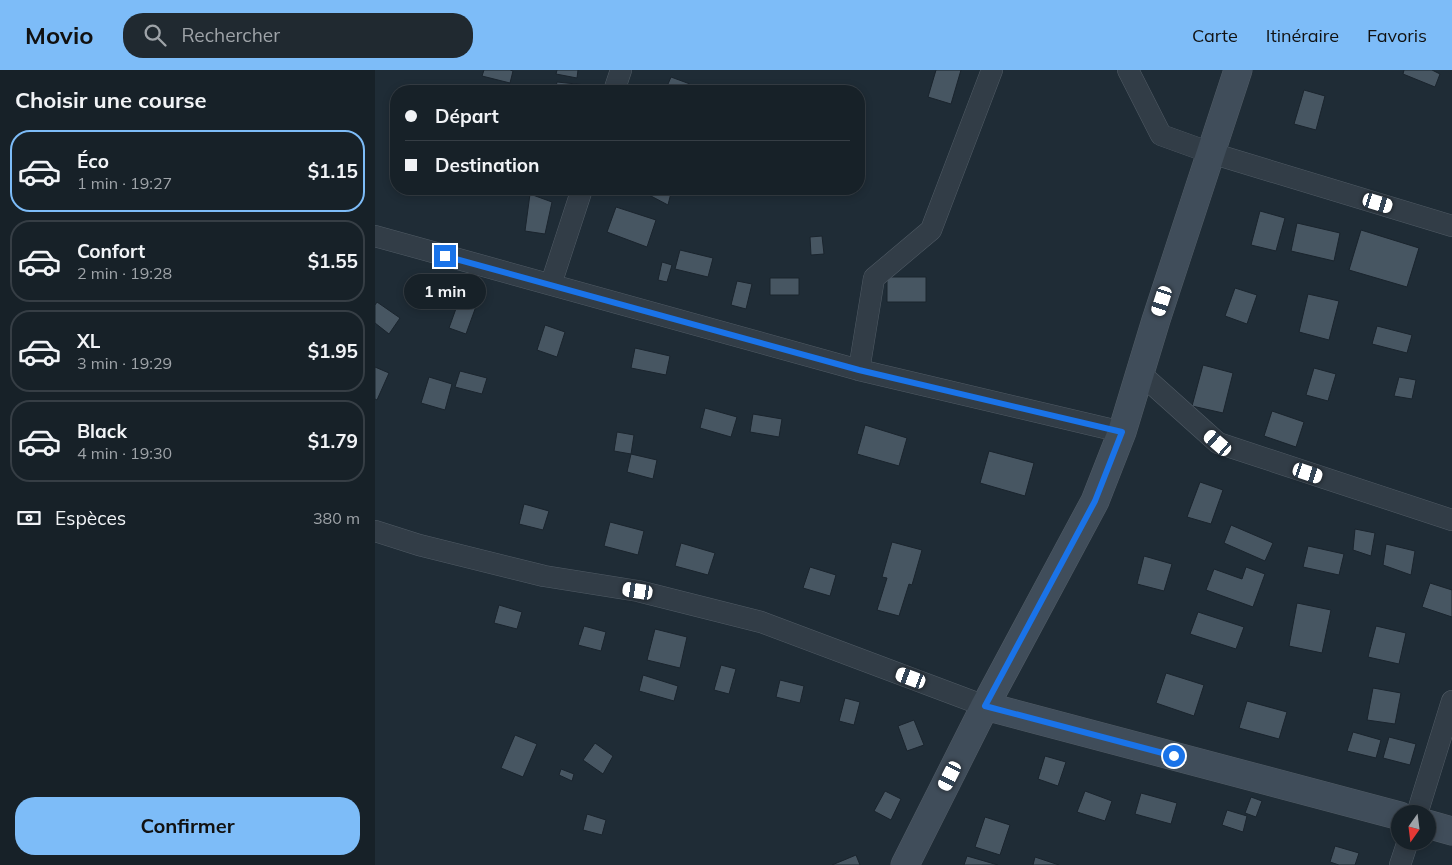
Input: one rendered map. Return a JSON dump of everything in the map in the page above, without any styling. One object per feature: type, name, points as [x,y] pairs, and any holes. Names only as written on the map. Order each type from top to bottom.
[{"type":"street","points":[[616,85],[621,70]]},
{"type":"street","points":[[859,370],[874,278],[931,230],[992,70]]},
{"type":"street","points":[[1128,70],[1161,135],[1211,153],[1452,226]]},
{"type":"street","points":[[905,865],[985,706],[1095,501],[1122,432],[1156,320],[1238,70]]},
{"type":"street","points":[[551,284],[580,195]]},
{"type":"street","points":[[375,236],[859,370],[1122,432]]},
{"type":"street","points":[[1141,374],[1218,443],[1452,520]]},
{"type":"street","points":[[375,531],[419,545],[544,576],[638,591],[761,622],[985,706],[1391,814]]},
{"type":"street","points":[[1420,805],[1452,701]]},
{"type":"street","points":[[1436,827],[1452,831]]},
{"type":"street","points":[[1400,865],[1405,850]]},
{"type":"building","points":[[484,70],[513,71],[510,83],[482,76]]},
{"type":"building","points":[[557,70],[578,70],[577,78],[556,74]]},
{"type":"building","points":[[936,70],[961,70],[951,104],[928,97]]},
{"type":"building","points":[[1404,70],[1432,70],[1440,74],[1435,87],[1403,74]]},
{"type":"building","points":[[671,77],[690,84],[690,85],[668,85]]},
{"type":"building","points":[[557,82],[586,85],[556,85]]},
{"type":"building","points":[[1304,90],[1325,96],[1316,130],[1294,124]]},
{"type":"building","points":[[530,195],[552,202],[545,234],[525,231]]},
{"type":"building","points":[[649,195],[670,195],[668,205]]},
{"type":"building","points":[[616,207],[656,220],[647,247],[607,232]]},
{"type":"building","points":[[1260,211],[1285,218],[1276,251],[1251,245]]},
{"type":"building","points":[[1297,223],[1340,233],[1334,261],[1291,251]]},
{"type":"building","points":[[1361,230],[1419,248],[1407,287],[1349,270]]},
{"type":"building","points":[[822,236],[824,254],[811,255],[810,237]]},
{"type":"building","points":[[680,250],[713,258],[708,277],[675,269]]},
{"type":"building","points":[[662,262],[672,265],[667,282],[658,280]]},
{"type":"building","points":[[887,277],[926,277],[926,302],[887,302]]},
{"type":"building","points":[[770,278],[799,278],[799,295],[770,295]]},
{"type":"building","points":[[737,281],[752,284],[746,309],[731,305]]},
{"type":"building","points":[[1235,288],[1257,295],[1247,324],[1225,316]]},
{"type":"building","points":[[462,292],[479,298],[466,334],[449,328]]},
{"type":"building","points":[[1308,294],[1339,301],[1329,340],[1299,332]]},
{"type":"building","points":[[377,302],[400,318],[389,334],[375,323],[375,305]]},
{"type":"building","points":[[545,325],[565,332],[557,357],[537,350]]},
{"type":"building","points":[[1377,326],[1412,335],[1407,353],[1372,344]]},
{"type":"building","points":[[635,348],[670,356],[666,375],[631,368]]},
{"type":"building","points":[[1203,365],[1233,373],[1223,413],[1192,406]]},
{"type":"building","points":[[375,367],[389,373],[377,400],[375,399]]},
{"type":"building","points":[[1314,368],[1336,374],[1328,401],[1306,395]]},
{"type":"building","points":[[460,371],[487,378],[482,394],[455,387]]},
{"type":"building","points":[[429,377],[452,384],[445,410],[421,403]]},
{"type":"building","points":[[1399,377],[1416,380],[1412,399],[1394,396]]},
{"type":"building","points":[[705,408],[737,417],[731,437],[700,428]]},
{"type":"building","points":[[1272,411],[1304,422],[1296,447],[1264,436]]},
{"type":"building","points":[[753,414],[782,419],[779,437],[750,432]]},
{"type":"building","points":[[865,425],[907,438],[899,466],[857,454]]},
{"type":"building","points":[[617,432],[634,435],[631,454],[614,451]]},
{"type":"building","points":[[989,451],[1034,463],[1025,496],[980,483]]},
{"type":"building","points":[[631,454],[657,460],[653,479],[627,472]]},
{"type":"building","points":[[1200,482],[1223,490],[1211,524],[1187,517]]},
{"type":"building","points":[[524,504],[549,511],[543,530],[519,524]]},
{"type":"building","points":[[610,522],[644,531],[638,555],[604,546]]},
{"type":"building","points":[[1231,525],[1273,543],[1265,561],[1224,543]]},
{"type":"building","points":[[1355,529],[1375,533],[1371,556],[1353,550]]},
{"type":"building","points":[[892,542],[922,550],[912,585],[909,584],[899,616],[877,610],[887,578],[882,577]]},
{"type":"building","points":[[681,543],[715,553],[708,575],[675,566]]},
{"type":"building","points":[[1386,544],[1415,551],[1411,575],[1383,565]]},
{"type":"building","points":[[1308,546],[1344,554],[1339,575],[1303,567]]},
{"type":"building","points":[[1144,556],[1172,564],[1164,591],[1137,584]]},
{"type":"building","points":[[810,567],[836,575],[830,596],[803,588]]},
{"type":"building","points":[[1246,567],[1265,574],[1253,607],[1206,590],[1214,569],[1242,579]]},
{"type":"building","points":[[1430,583],[1452,590],[1452,617],[1422,607]]},
{"type":"building","points":[[1297,603],[1331,610],[1322,653],[1289,646]]},
{"type":"building","points":[[499,605],[522,612],[517,629],[494,623]]},
{"type":"building","points":[[1198,612],[1244,627],[1236,649],[1190,634]]},
{"type":"building","points":[[584,626],[606,632],[601,651],[578,645]]},
{"type":"building","points":[[1376,626],[1406,633],[1399,664],[1368,657]]},
{"type":"building","points":[[655,629],[687,637],[680,668],[647,660]]},
{"type":"building","points":[[721,665],[736,669],[729,694],[714,690]]},
{"type":"building","points":[[1166,673],[1204,685],[1194,716],[1156,703]]},
{"type":"building","points":[[643,675],[678,686],[674,701],[639,691]]},
{"type":"building","points":[[780,680],[804,686],[800,703],[776,697]]},
{"type":"building","points":[[1373,688],[1401,693],[1395,724],[1367,720]]},
{"type":"building","points":[[845,698],[860,702],[854,725],[839,721]]},
{"type":"building","points":[[1247,701],[1287,712],[1279,739],[1239,728]]},
{"type":"building","points":[[914,720],[924,745],[907,751],[898,726]]},
{"type":"building","points":[[1353,732],[1381,740],[1376,758],[1347,751]]},
{"type":"building","points":[[515,735],[537,744],[523,777],[501,768]]},
{"type":"building","points":[[1389,737],[1416,744],[1410,765],[1383,758]]},
{"type":"building","points":[[595,743],[613,756],[603,774],[583,760]]},
{"type":"building","points":[[1045,756],[1066,762],[1058,786],[1038,779]]},
{"type":"building","points":[[561,769],[574,774],[572,781],[559,775]]},
{"type":"building","points":[[885,791],[901,799],[891,820],[874,811]]},
{"type":"building","points":[[1085,791],[1112,801],[1105,821],[1077,812]]},
{"type":"building","points":[[1141,793],[1177,803],[1171,824],[1135,814]]},
{"type":"building","points":[[1251,797],[1262,801],[1256,817],[1245,813]]},
{"type":"building","points":[[1227,810],[1247,816],[1243,832],[1222,825]]},
{"type":"building","points":[[587,814],[606,820],[602,835],[583,830]]},
{"type":"building","points":[[985,817],[1010,825],[1000,855],[975,847]]},
{"type":"building","points":[[1335,846],[1359,853],[1355,865],[1339,865],[1330,862]]},
{"type":"building","points":[[856,855],[860,865],[832,865]]},
{"type":"building","points":[[967,856],[998,865],[964,865]]},
{"type":"building","points":[[1035,857],[1059,865],[1033,865]]},
{"type":"route","points":[[445,256],[859,370],[1122,432],[1095,501],[985,706],[1174,756]]}]
